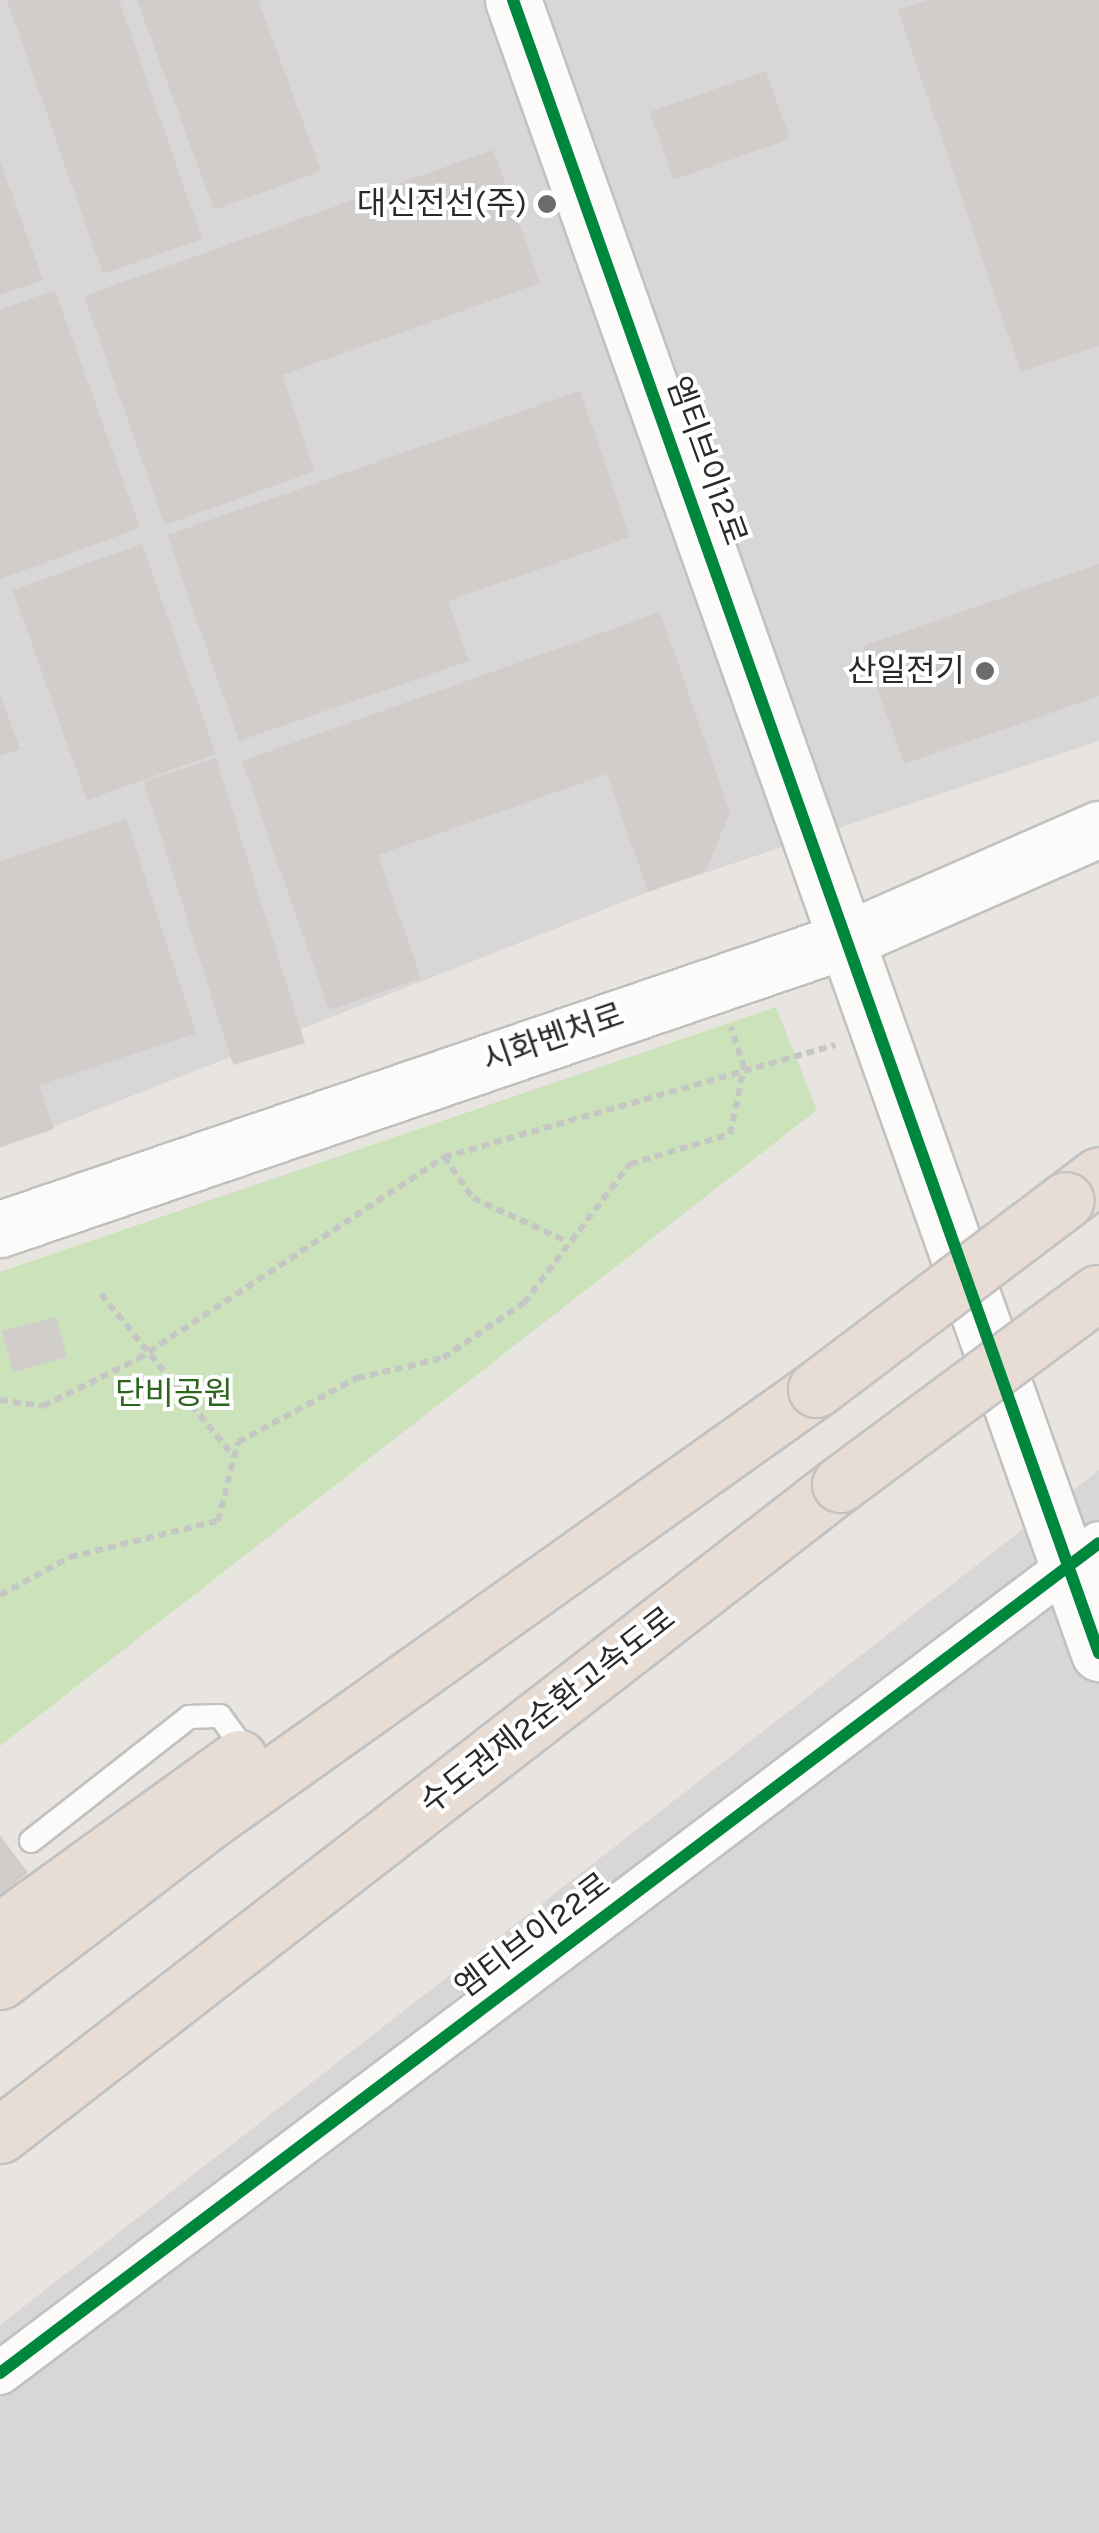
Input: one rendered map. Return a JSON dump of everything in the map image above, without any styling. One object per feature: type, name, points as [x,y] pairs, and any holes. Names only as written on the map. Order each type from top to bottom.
[{"type":"highway","points":[[0,1981],[632,1514],[816,1389],[1083,1187]]},
{"type":"highway","name":"수도권제2순환고속도로","points":[[0,2135],[840,1484],[1098,1292]]},
{"type":"highway","points":[[0,1931],[247,1752],[470,1606],[632,1514]]},
{"type":"street","name":"엠티브이12로","points":[[513,0],[880,1034],[1084,1554],[1099,1653]]},
{"type":"street","name":"시화벤처로","points":[[0,1228],[846,940],[1099,829]]},
{"type":"street","name":"엠티브이22로","points":[[0,2373],[1084,1554]]},
{"type":"lane","points":[[31,1840],[189,1717],[220,1716],[247,1752]]},
{"type":"path","points":[[0,1400],[43,1406],[149,1352],[444,1157],[744,1068],[880,1034]]},
{"type":"path","points":[[0,1595],[70,1558],[218,1521],[238,1442],[358,1378],[443,1358],[524,1303],[566,1240],[630,1164],[730,1134],[744,1068]]},
{"type":"path","points":[[444,1157],[473,1198],[514,1224],[566,1240]]},
{"type":"path","points":[[101,1294],[234,1457]]},
{"type":"shaded area","points":[[0,0],[1099,0],[1099,741],[648,892],[0,1148]]},
{"type":"shaded area","points":[[1099,1470],[1099,2533],[0,2533],[0,2325]]},
{"type":"green space","name":"단비공원","points":[[776,1007],[817,1110],[0,1746],[0,1272]]},
{"type":"building","points":[[7,0],[119,0],[202,239],[103,274]]},
{"type":"building","points":[[137,0],[258,0],[321,171],[214,210]]},
{"type":"building","points":[[928,0],[1099,0],[1099,346],[1021,372],[898,10]]},
{"type":"building","points":[[766,71],[790,139],[673,180],[650,112]]},
{"type":"building","points":[[493,150],[540,283],[282,375],[315,471],[165,525],[84,296]]},
{"type":"building","points":[[0,161],[43,280],[0,295]]},
{"type":"building","points":[[55,290],[140,528],[0,579],[0,310]]},
{"type":"building","points":[[580,391],[630,537],[448,601],[469,661],[239,741],[167,535]]},
{"type":"building","points":[[142,544],[216,754],[87,800],[13,590]]},
{"type":"building","name":"산일전기","points":[[1099,564],[1099,696],[904,764],[863,646]]},
{"type":"building","points":[[660,612],[730,812],[706,871],[648,892],[607,774],[378,855],[421,978],[329,1010],[242,761]]},
{"type":"building","points":[[0,694],[20,749],[0,756]]},
{"type":"building","points":[[216,758],[305,1043],[233,1065],[144,782]]},
{"type":"building","points":[[126,819],[196,1033],[39,1085],[54,1129],[0,1147],[0,861]]},
{"type":"building","points":[[56,1317],[67,1357],[13,1372],[2,1331]]},
{"type":"building","points":[[0,1835],[28,1873],[0,1895]]},
{"type":"cycle path","points":[[513,0],[1099,1653]]},
{"type":"cycle path","points":[[0,2373],[1099,1543]]},
{"type":"place","name":"대신전선(주)","points":[[547,204]]},
{"type":"place","name":"산일전기","points":[[985,671]]}]
